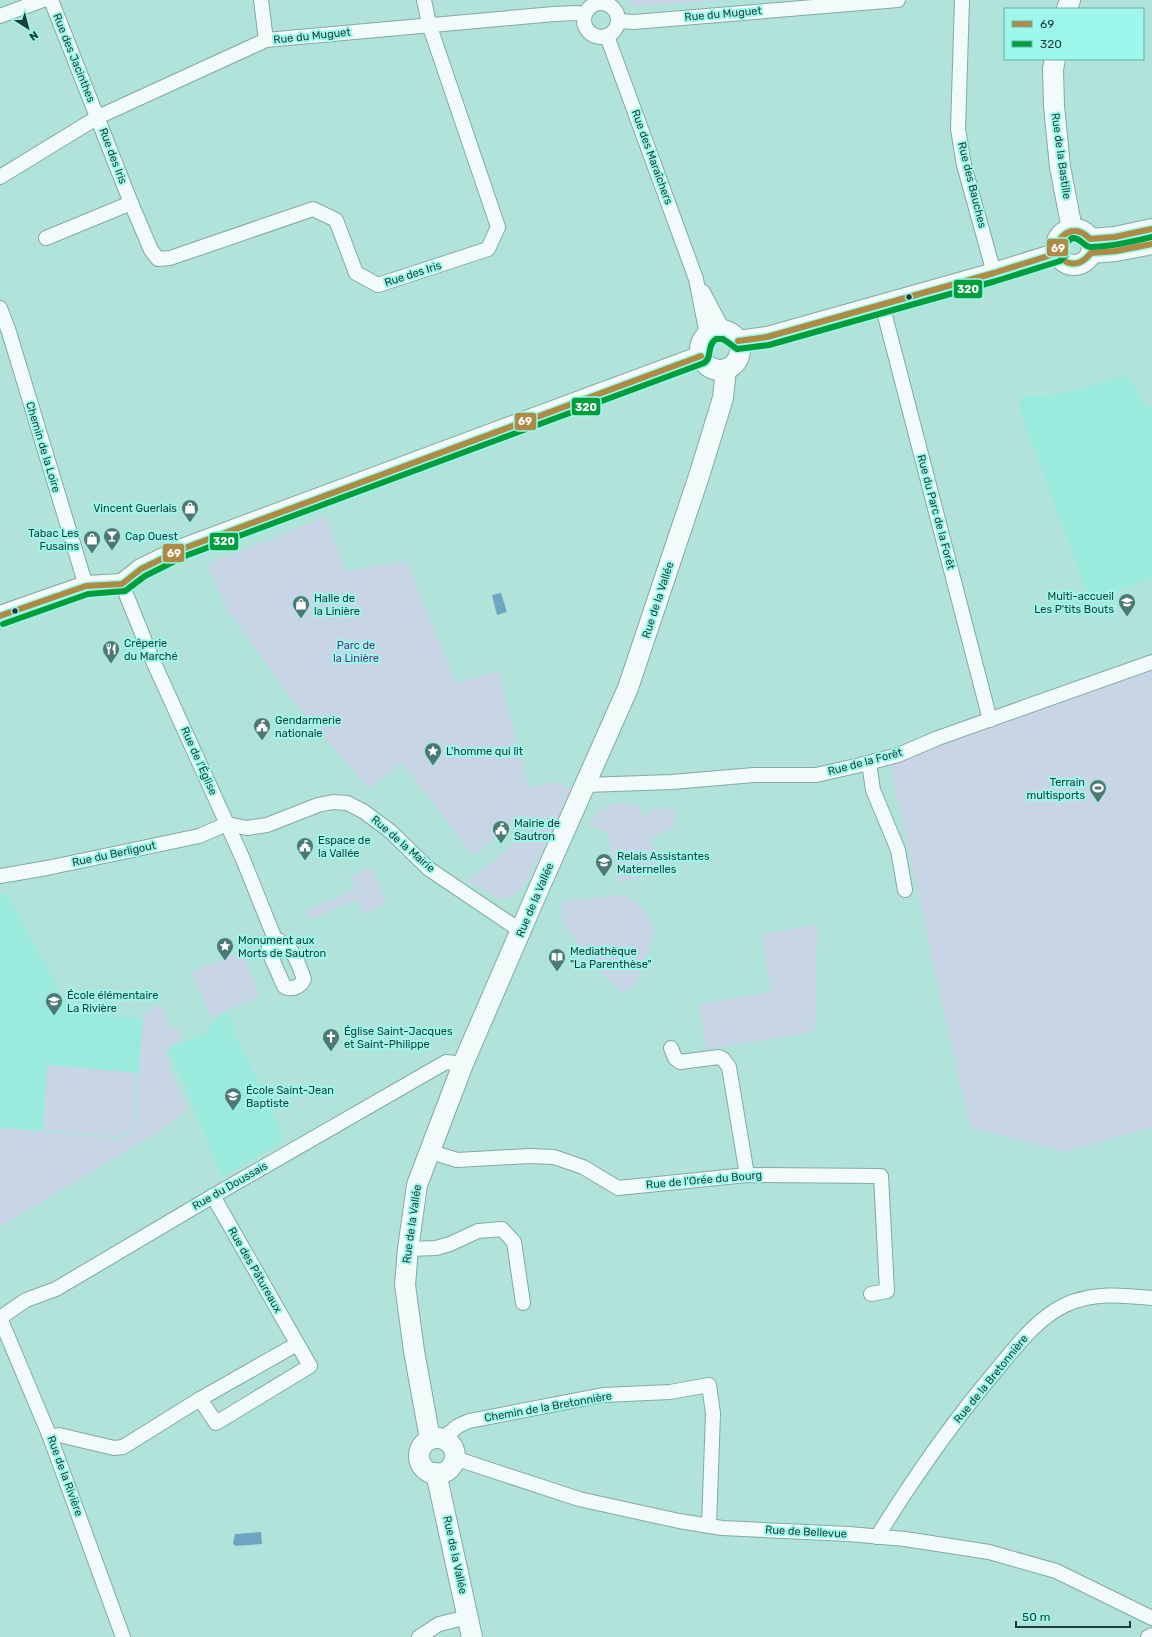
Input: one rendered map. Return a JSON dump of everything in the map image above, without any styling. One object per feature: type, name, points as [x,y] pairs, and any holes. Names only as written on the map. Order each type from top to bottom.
[{"type":"street","points":[[0,16],[43,0]]},
{"type":"street","name":"Rue des Jacinthes","points":[[51,0],[98,117]]},
{"type":"street","points":[[262,0],[266,40]]},
{"type":"street","points":[[424,0],[430,24]]},
{"type":"street","name":"Rue du Muguet","points":[[619,21],[634,22],[898,0]]},
{"type":"street","name":"Rue des Bauches","points":[[962,0],[958,129],[964,165],[994,274]]},
{"type":"street","points":[[601,2],[612,6],[616,10],[619,21],[615,30],[607,36],[602,37],[591,34],[585,26],[584,15],[591,6],[601,2]]},
{"type":"street","name":"Rue du Muguet","points":[[0,177],[98,117],[266,40],[554,14],[577,13],[584,15]]},
{"type":"street","name":"Rue des Iris","points":[[98,117],[131,203],[151,250],[158,259],[170,258],[313,210],[336,220],[356,274],[378,285],[488,249],[498,227],[430,24]]},
{"type":"street","name":"Rue des Maraîchers","points":[[607,36],[696,279],[722,335]]},
{"type":"street","name":"Rue de la Bastille","points":[[1056,60],[1054,77],[1057,137],[1060,167],[1072,229]]},
{"type":"street","points":[[46,238],[131,203]]},
{"type":"street","points":[[1152,229],[1115,237],[1091,246],[1085,261],[1075,265],[1065,262],[1058,253],[1058,240],[1066,231],[1072,229],[1082,231],[1091,246],[1116,252],[1152,244]]},
{"type":"street","points":[[722,335],[740,352],[735,363],[726,369],[712,368],[707,365],[701,356],[701,344],[722,335],[766,337],[994,274],[1058,253]]},
{"type":"street","name":"Rue du Parc de la Forêt","points":[[882,304],[990,720]]},
{"type":"street","name":"Chemin de la Loire","points":[[0,308],[86,586]]},
{"type":"street","points":[[0,616],[86,586],[122,584],[142,569],[182,549],[701,356]]},
{"type":"street","name":"Rue de la Vallée","points":[[436,1439],[414,1351],[405,1285],[408,1249],[417,1185],[428,1151],[463,1064],[536,895],[586,785],[639,659],[721,405],[726,369]]},
{"type":"street","name":"Rue de l'Église","points":[[122,584],[153,661],[227,824],[275,939]]},
{"type":"street","name":"Rue de la Forêt","points":[[586,785],[672,782],[754,775],[816,775],[898,755],[938,738],[1152,662]]},
{"type":"street","points":[[869,763],[873,790],[898,850],[905,890]]},
{"type":"street","name":"Rue de la Mairie","points":[[227,824],[247,828],[267,825],[318,805],[333,802],[347,803],[363,810],[390,831],[429,869],[521,931]]},
{"type":"street","name":"Rue du Berligout","points":[[0,876],[47,868],[199,836],[227,824]]},
{"type":"street","points":[[671,1048],[675,1058],[680,1062],[719,1057],[729,1066],[747,1175]]},
{"type":"street","name":"Rue du Doussais","points":[[0,1318],[26,1300],[56,1289],[213,1196],[446,1062],[463,1064]]},
{"type":"street","name":"Rue de l'Orée du Bourg","points":[[428,1151],[457,1160],[529,1156],[554,1157],[583,1167],[618,1188],[747,1175],[881,1176],[887,1291],[871,1294]]},
{"type":"street","name":"Rue des Pâtureaux","points":[[200,1399],[216,1423],[310,1366],[213,1196]]},
{"type":"street","points":[[408,1249],[436,1248],[450,1244],[478,1231],[502,1229],[514,1242],[523,1303]]},
{"type":"street","name":"Rue de la Bretonnière","points":[[877,1537],[923,1466],[971,1400],[1023,1338],[1048,1315],[1066,1305],[1090,1298],[1116,1295],[1152,1298]]},
{"type":"street","name":"Rue de la Rivière","points":[[0,1318],[50,1437],[123,1637]]},
{"type":"street","points":[[50,1437],[59,1435],[114,1448],[123,1447],[200,1399],[298,1344]]},
{"type":"street","name":"Chemin de la Bretonnière","points":[[436,1439],[469,1421],[603,1395],[670,1392],[709,1385],[713,1413],[709,1526]]},
{"type":"street","points":[[436,1439],[452,1446],[454,1458],[450,1467],[446,1471],[436,1473],[425,1469],[419,1458],[421,1447],[436,1439]]},
{"type":"street","name":"Rue de Bellevue","points":[[454,1458],[579,1499],[709,1526],[877,1537],[989,1552],[1056,1571],[1152,1618]]},
{"type":"street","name":"Rue de la Vallée","points":[[436,1473],[472,1637]]},
{"type":"street","points":[[419,1637],[439,1624],[468,1617]]},
{"type":"street","points":[[1148,1637],[1152,1635]]},
{"type":"shaded area","points":[[1127,375],[1146,407],[1152,405],[1152,578],[1090,601],[1018,405],[1023,396],[1058,395]]},
{"type":"shaded area","name":"École élémentaire La Rivière","points":[[7,894],[71,1012],[146,1019],[133,1129],[121,1137],[0,1127],[0,895]]},
{"type":"shaded area","name":"École Saint-Jean Baptiste","points":[[227,1010],[235,1030],[234,1033],[259,1082],[284,1140],[222,1177],[169,1048],[211,1031],[210,1027]]},
{"type":"green space","points":[[630,0],[731,0],[635,6]]},
{"type":"green space","name":"Parc de la Linière","points":[[326,517],[346,572],[403,561],[407,563],[456,683],[498,671],[529,788],[555,782],[572,789],[528,880],[517,893],[508,898],[500,900],[468,881],[535,827],[524,814],[473,856],[402,762],[369,789],[290,697],[227,609],[207,564]]},
{"type":"green space","points":[[1152,671],[1152,1127],[1065,1152],[970,1127],[937,979],[929,957],[932,955],[890,766],[929,746]]},
{"type":"green space","points":[[617,803],[638,805],[643,816],[650,814],[648,809],[676,808],[673,827],[650,840],[661,861],[641,875],[631,880],[618,883],[608,837],[610,834],[589,824],[601,808]]},
{"type":"green space","points":[[371,868],[387,903],[364,914],[357,899],[310,920],[306,911],[355,890],[350,876]]},
{"type":"green space","points":[[626,895],[640,904],[655,928],[653,938],[636,984],[622,993],[589,960],[561,918],[562,901]]},
{"type":"green space","points":[[815,925],[819,933],[816,955],[815,1032],[707,1049],[699,1004],[771,992],[762,934]]},
{"type":"green space","points":[[241,952],[260,996],[211,1017],[191,972]]},
{"type":"green space","points":[[160,1003],[170,1028],[178,1028],[182,1040],[166,1049],[171,1072],[188,1108],[166,1127],[0,1227],[0,1128],[121,1139],[134,1131],[143,1016]]},
{"type":"green space","points":[[47,1065],[137,1073],[133,1129],[121,1137],[43,1130]]},
{"type":"water","points":[[501,593],[507,612],[497,615],[492,595]]},
{"type":"water","points":[[261,1532],[262,1544],[235,1546],[233,1543],[235,1534]]},
{"type":"transit line","name":"69","points":[[1152,229],[1115,237],[1090,239],[1081,232],[1071,231],[1063,236],[1057,246],[1059,253],[1066,262],[1076,263],[1081,262],[1091,253],[1116,251],[1152,244]]},
{"type":"transit line","name":"320","points":[[3,624],[88,594],[125,591],[145,576],[185,556],[704,363],[707,361],[711,345],[716,339],[723,339],[737,349],[769,345],[996,281],[1060,261],[1066,255],[1066,243],[1072,238],[1078,239],[1088,247],[1099,247],[1152,237]]},
{"type":"transit line","name":"69","points":[[738,341],[767,337],[994,273],[1058,253]]},
{"type":"transit line","name":"69","points":[[0,616],[86,586],[122,584],[141,569],[182,549],[701,356]]},
{"type":"place","name":"Vincent Guerlais","points":[[190,523]]},
{"type":"place","name":"Cap Ouest","points":[[112,551]]},
{"type":"place","name":"Tabac Les Fusains","points":[[92,554]]},
{"type":"place","name":"Multi-accueil Les P'tits Bouts","points":[[1127,617]]},
{"type":"place","name":"Halle de la Linière","points":[[301,619]]},
{"type":"place","name":"Crêperie du Marché","points":[[111,664]]},
{"type":"place","name":"Gendarmerie nationale","points":[[262,741]]},
{"type":"place","name":"L'homme qui lit","points":[[433,766]]},
{"type":"place","name":"Terrain multisports","points":[[1098,803]]},
{"type":"place","name":"Mairie de Sautron","points":[[501,844]]},
{"type":"place","name":"Espace de la Vallée","points":[[305,861]]},
{"type":"place","name":"Relais Assistantes Maternelles","points":[[604,877]]},
{"type":"place","name":"Monument aux Morts de Sautron","points":[[225,961]]},
{"type":"place","name":"Mediathèque \"La Parenthèse\"","points":[[557,972]]},
{"type":"place","name":"École élémentaire La Rivière","points":[[54,1016]]},
{"type":"place","name":"Église Saint-Jacques et Saint-Philippe","points":[[331,1052]]},
{"type":"place","name":"École Saint-Jean Baptiste","points":[[233,1111]]}]
